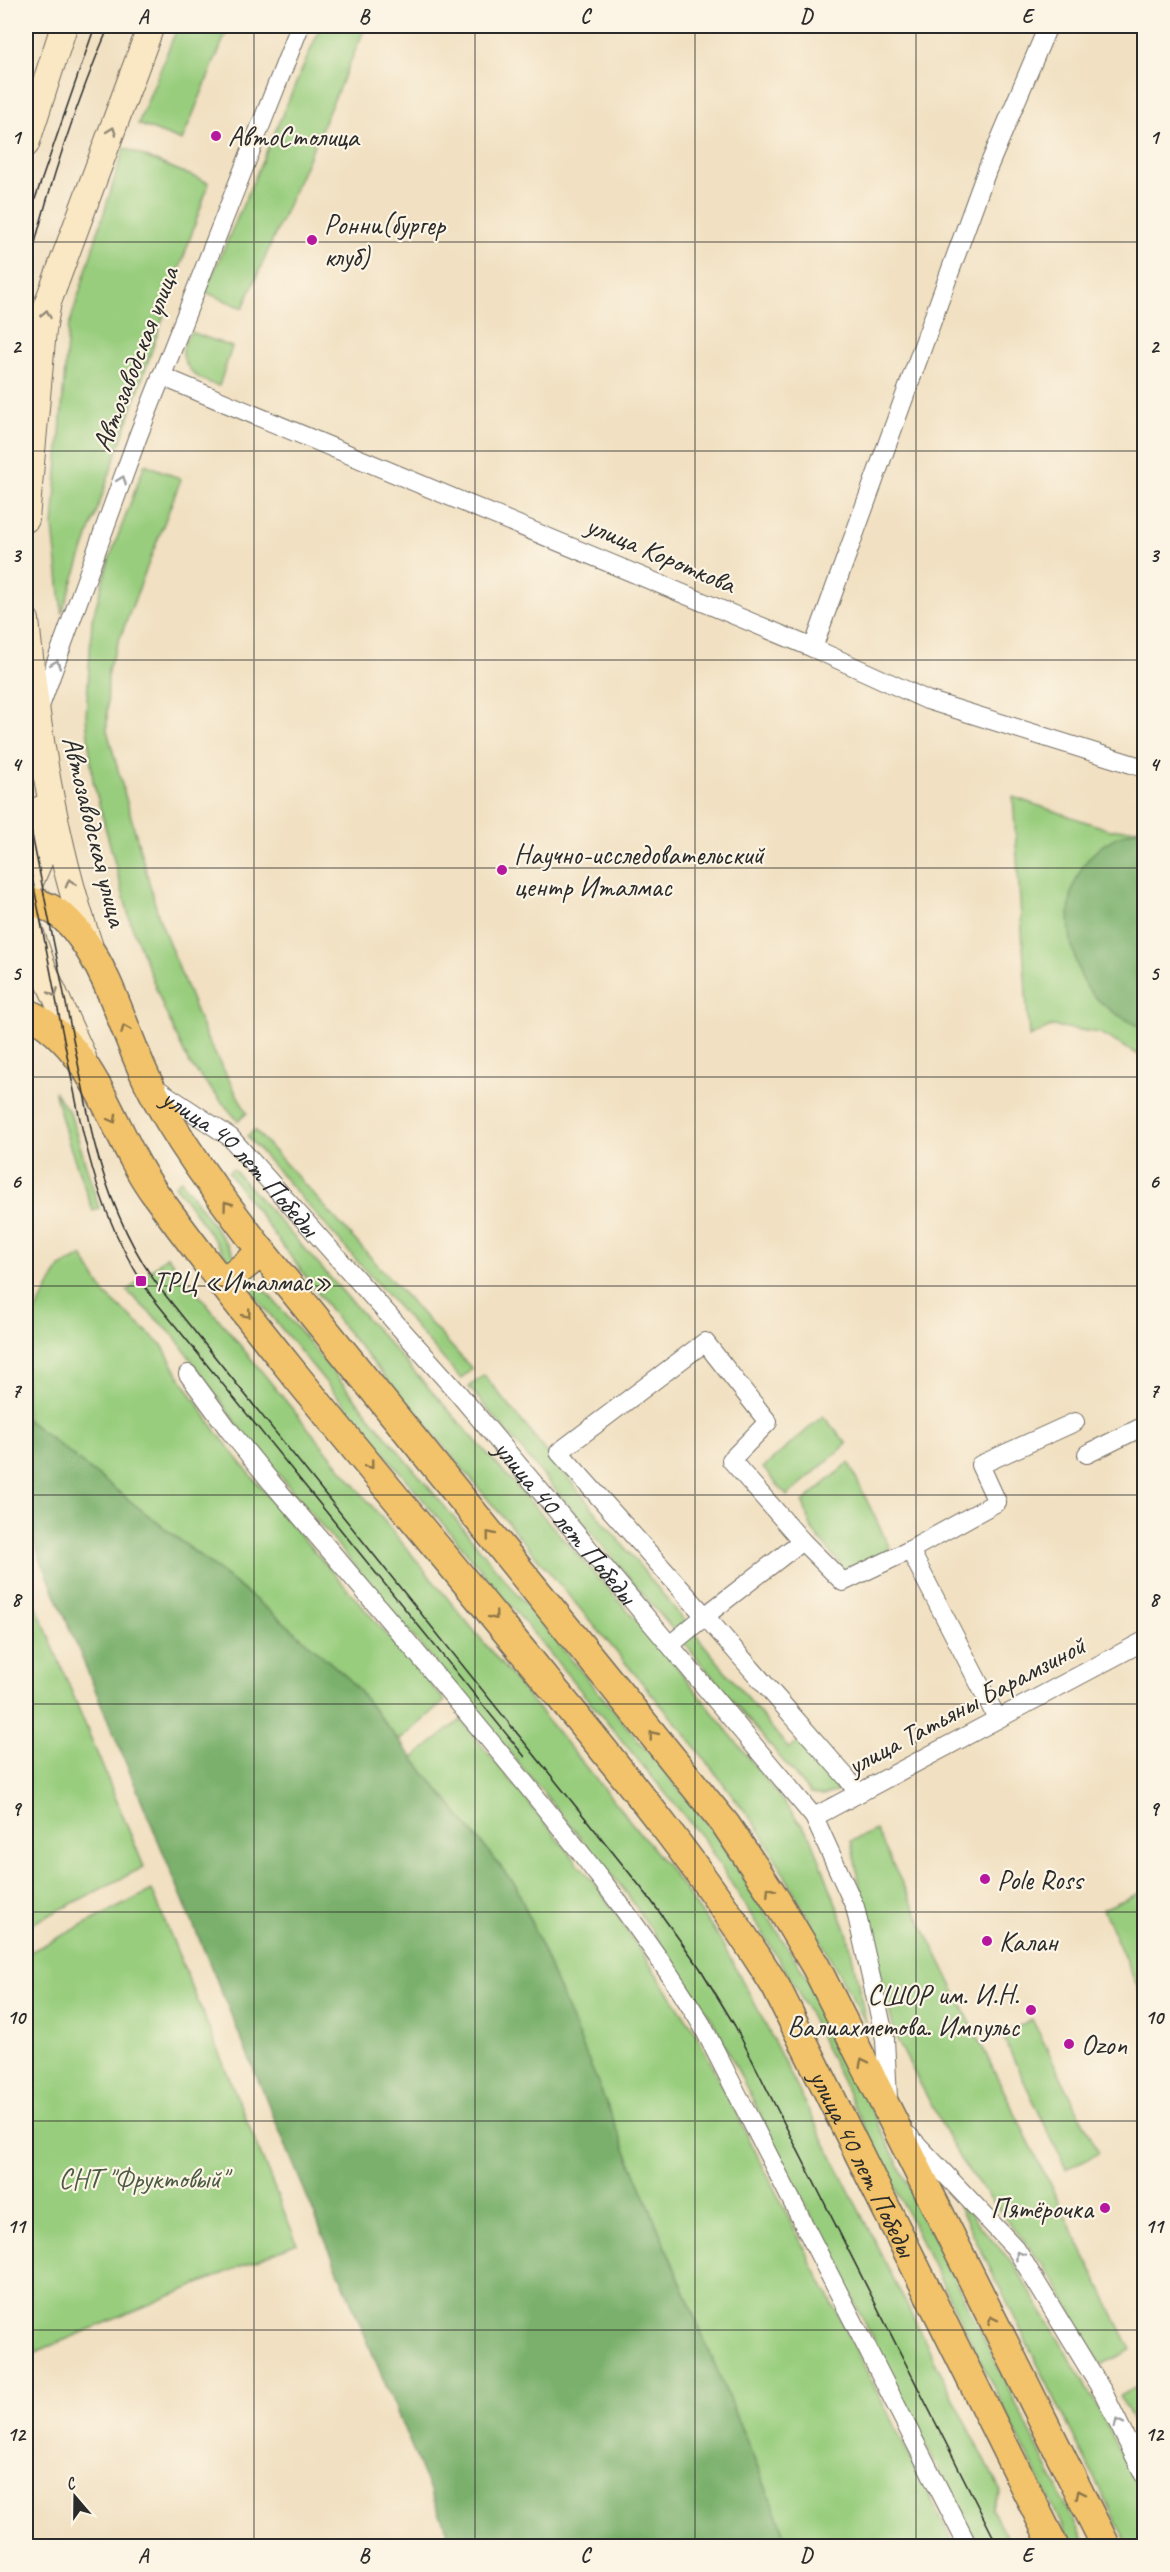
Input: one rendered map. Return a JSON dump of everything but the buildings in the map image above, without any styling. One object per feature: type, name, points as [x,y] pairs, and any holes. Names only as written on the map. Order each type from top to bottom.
[{"type":"main road","points":[[26,144],[64,26]]},
{"type":"main road","points":[[26,519],[48,302],[151,26]]},
{"type":"main road","name":"Автозаводская улица","points":[[26,620],[31,720],[60,845],[94,958]]},
{"type":"main road","points":[[26,892],[38,868],[42,846],[31,720]]},
{"type":"main road","points":[[26,901],[56,911],[78,933],[94,958],[148,1083]]},
{"type":"main road","name":"улица 40 лет Победы","points":[[26,919],[44,971],[87,1066],[153,1191],[222,1284],[585,1727],[734,1918],[776,1987],[1054,2547]]},
{"type":"main road","points":[[26,1012],[49,1025],[63,1037],[87,1066]]},
{"type":"main road","name":"улица 40 лет Победы","points":[[148,1083],[194,1162],[262,1252],[726,1825],[773,1895],[816,1966],[1106,2547]]},
{"type":"main road","points":[[222,1284],[262,1252]]},
{"type":"street","name":"Автозаводская улица","points":[[31,720],[161,376],[300,26]]},
{"type":"street","points":[[813,648],[987,170],[1048,26]]},
{"type":"street","name":"улица Короткова","points":[[161,376],[813,648],[927,700],[1144,768]]},
{"type":"street","name":"улица 40 лет Победы","points":[[148,1083],[230,1137],[458,1393],[814,1817],[855,1907],[885,2039],[889,2115],[1016,2249],[1103,2392],[1144,2475]]},
{"type":"street","points":[[858,1793],[559,1452],[705,1342],[768,1422],[731,1460],[802,1541],[843,1582],[910,1550],[997,1502],[980,1465],[1075,1422]]},
{"type":"street","points":[[188,1374],[265,1474],[546,1809],[612,1894],[684,1995],[702,2025],[968,2547]]},
{"type":"street","points":[[1087,1454],[1144,1426]]},
{"type":"street","points":[[670,1645],[802,1541]]},
{"type":"street","points":[[910,1550],[997,1718]]},
{"type":"street","name":"улица Татьяны Барамзиной","points":[[814,1817],[1144,1641]]},
{"type":"green space","points":[[178,26],[229,26],[182,141],[138,124]]},
{"type":"green space","points":[[321,26],[366,26],[243,308],[205,292]]},
{"type":"green space","points":[[124,148],[209,183],[62,613],[53,526],[68,329]]},
{"type":"green space","points":[[191,332],[232,347],[219,386],[200,378],[187,366],[183,350],[185,341]]},
{"type":"green space","points":[[145,464],[181,479],[108,669],[107,730],[159,918],[207,1039],[247,1113],[238,1121],[189,1063],[164,1009],[131,924],[93,781],[86,717],[92,620],[109,560]]},
{"type":"green space","points":[[1013,797],[1110,830],[1144,828],[1144,1058],[1100,1033],[1053,1026],[1029,1037]]},
{"type":"green space","points":[[1144,828],[1144,1029],[1107,1008],[1088,989],[1076,963],[1069,925],[1074,887],[1081,870],[1091,856],[1105,844],[1123,834]]},
{"type":"green space","points":[[54,1091],[70,1113],[99,1208],[93,1211],[69,1144]]},
{"type":"green space","points":[[255,1130],[472,1369],[461,1379],[247,1136]]},
{"type":"green space","points":[[233,1169],[669,1657],[811,1837],[848,1935],[866,2023],[761,1832],[682,1730],[343,1327],[228,1172]]},
{"type":"green space","points":[[181,1180],[238,1260],[232,1265],[175,1185]]},
{"type":"green space","points":[[82,1256],[105,1294],[162,1345],[179,1376],[218,1434],[287,1520],[445,1701],[399,1741],[349,1679],[285,1623],[26,1419],[26,1329],[60,1267]]},
{"type":"green space","points":[[167,1256],[671,1871],[719,1938],[754,2002],[1001,2492],[992,2509],[1011,2546],[977,2546],[713,2021],[625,1891],[236,1423],[175,1337],[127,1291]]},
{"type":"green space","points":[[248,1275],[271,1297],[716,1834],[805,1975],[1086,2546],[1072,2546],[793,1982],[705,1841],[262,1305],[244,1280]]},
{"type":"green space","points":[[484,1375],[789,1749],[801,1741],[838,1791],[823,1796],[810,1793],[469,1387]]},
{"type":"green space","points":[[823,1416],[847,1444],[787,1496],[763,1468]]},
{"type":"green space","points":[[26,1419],[285,1623],[349,1679],[516,1886],[790,2546],[453,2546],[26,1524]]},
{"type":"green space","points":[[849,1463],[890,1549],[845,1570],[812,1530],[803,1502]]},
{"type":"green space","points":[[26,1581],[144,1867],[26,1927]]},
{"type":"green space","points":[[461,1720],[599,1889],[694,2030],[955,2546],[790,2546],[516,1886],[413,1758]]},
{"type":"green space","points":[[876,1830],[1131,2350],[1101,2365],[1053,2278],[961,2161],[896,2038],[870,1936],[851,1841]]},
{"type":"green space","name":"СНТ \"Фруктовый\"","points":[[152,1890],[297,2243],[26,2356],[26,1954]]},
{"type":"green space","points":[[1144,1891],[1144,2002],[1103,1909]]},
{"type":"green space","points":[[1032,2019],[1099,2153],[1066,2169],[1002,2035]]},
{"type":"green space","points":[[955,2198],[1015,2266],[1090,2392],[1144,2501],[1144,2546],[1128,2546]]},
{"type":"green space","points":[[1144,2383],[1144,2446],[1120,2396]]},
{"type":"tram line","points":[[26,225],[95,26]]},
{"type":"tram line","points":[[26,279],[62,150],[109,26]]},
{"type":"tram line","points":[[26,805],[93,1138],[112,1199],[139,1256],[162,1291],[647,1895],[700,1968],[735,2026],[998,2546]]},
{"type":"tram line","points":[[26,849],[86,1145],[105,1207],[133,1268],[152,1297],[525,1757]]},
{"type":"place","name":"АвтоСтолица","points":[[216,136]]},
{"type":"place","name":"Ронни(бургер клуб)","points":[[312,240]]},
{"type":"place","name":"Научно-исследовательский центр Италмас","points":[[502,870]]},
{"type":"place","name":"ТРЦ «Италмас»","points":[[141,1281]]},
{"type":"place","name":"Pole Ross","points":[[985,1879]]},
{"type":"place","name":"Калан","points":[[987,1941]]},
{"type":"place","name":"СШОР им. И.Н. Валиахметова. Импульс","points":[[1031,2010]]},
{"type":"place","name":"Ozon","points":[[1069,2044]]},
{"type":"place","name":"Пятёрочка","points":[[1105,2208]]}]
